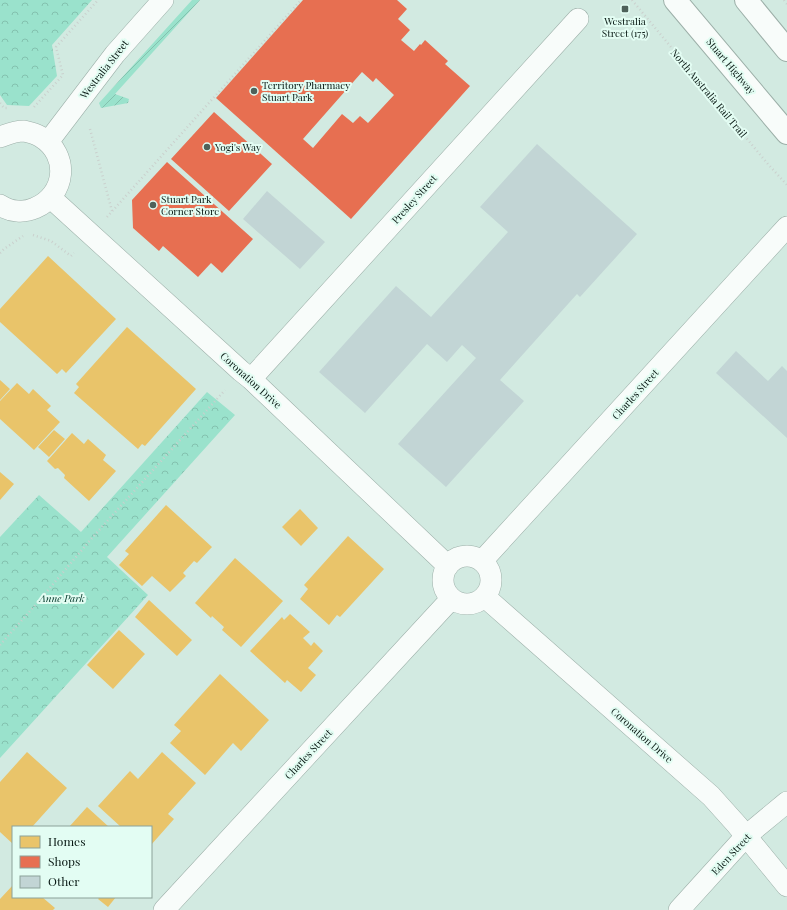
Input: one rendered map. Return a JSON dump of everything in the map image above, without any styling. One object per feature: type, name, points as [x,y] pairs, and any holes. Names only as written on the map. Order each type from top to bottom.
[{"type":"highway","name":"Stuart Highway","points":[[675,0],[787,133]]},
{"type":"highway","points":[[746,0],[787,50]]},
{"type":"street","name":"Westralia Street","points":[[48,142],[115,54],[163,0]]},
{"type":"street","name":"Presley Street","points":[[246,375],[578,20]]},
{"type":"street","points":[[0,137],[12,132],[25,131],[37,135],[48,142],[56,152],[60,163],[61,176],[58,187],[51,198],[41,206],[29,211],[16,211],[4,208],[0,205]]},
{"type":"street","name":"Coronation Drive","points":[[51,198],[246,375],[448,566]]},
{"type":"street","name":"Charles Street","points":[[482,561],[787,227]]},
{"type":"street","points":[[468,556],[482,561],[487,566],[492,578],[489,591],[485,597],[473,604],[465,604],[451,599],[444,587],[443,580],[444,572],[448,566],[460,557],[468,556]]},
{"type":"street","name":"Coronation Drive","points":[[485,597],[711,796],[787,886]]},
{"type":"street","name":"Charles Street","points":[[164,910],[451,599]]},
{"type":"street","name":"Eden Street","points":[[679,910],[746,836],[787,802]]},
{"type":"path","points":[[29,112],[63,75],[56,47],[98,0]]},
{"type":"path","points":[[104,220],[301,0]]},
{"type":"path","name":"North Australia Rail Trail","points":[[632,0],[787,185]]},
{"type":"path","points":[[784,0],[787,4]]},
{"type":"path","points":[[0,103],[4,108],[11,109]]},
{"type":"path","points":[[71,112],[88,125],[112,211]]},
{"type":"path","points":[[0,253],[28,233],[51,241],[71,256],[76,251]]},
{"type":"path","points":[[0,645],[92,538],[210,407],[246,375]]},
{"type":"green space","points":[[0,0],[92,0],[52,45],[57,76],[29,106],[7,105],[0,95]]},
{"type":"green space","points":[[192,0],[200,0],[115,94],[129,99],[128,103],[101,108],[99,103]]},
{"type":"green space","name":"Anne Park","points":[[207,392],[235,415],[107,557],[148,595],[0,758],[0,537],[39,495],[81,532]]},
{"type":"building: Homes","points":[[48,256],[116,319],[66,373],[62,369],[57,374],[0,322],[0,309]]},
{"type":"building: Homes","points":[[127,327],[196,389],[145,446],[142,444],[138,449],[74,393],[79,387],[76,384]]},
{"type":"building: Homes","points":[[0,380],[10,389],[0,400]]},
{"type":"building: Homes","points":[[17,383],[29,394],[33,389],[51,406],[47,410],[60,422],[34,450],[0,419],[0,401]]},
{"type":"building: Homes","points":[[54,430],[65,439],[49,457],[38,447]]},
{"type":"building: Homes","points":[[72,433],[84,444],[88,439],[106,455],[103,460],[116,471],[89,501],[64,478],[65,475],[58,468],[55,469],[47,461]]},
{"type":"building: Homes","points":[[0,472],[14,484],[0,500]]},
{"type":"building: Homes","points":[[166,505],[212,547],[197,563],[194,561],[183,573],[186,576],[170,592],[152,576],[142,586],[119,565],[129,554],[125,551]]},
{"type":"building: Homes","points":[[300,509],[318,528],[301,546],[282,527]]},
{"type":"building: Homes","points":[[348,536],[384,569],[340,617],[337,615],[329,625],[300,599],[308,589],[304,585]]},
{"type":"building: Homes","points":[[235,558],[283,601],[241,647],[222,630],[224,627],[212,616],[211,618],[195,603]]},
{"type":"building: Homes","points":[[149,600],[192,640],[177,656],[135,617]]},
{"type":"building: Homes","points":[[290,614],[310,632],[303,638],[311,646],[314,642],[323,651],[308,668],[316,675],[301,692],[287,680],[285,683],[250,651],[282,617],[284,620]]},
{"type":"building: Homes","points":[[119,630],[145,654],[113,689],[87,665]]},
{"type":"building: Homes","points":[[220,674],[269,720],[241,751],[233,743],[205,775],[170,743],[181,731],[174,725]]},
{"type":"building: Homes","points":[[27,752],[67,788],[33,826],[12,826],[12,843],[0,832],[0,782]]},
{"type":"building: Homes","points":[[162,752],[196,783],[168,814],[174,819],[152,844],[152,826],[120,826],[98,806],[130,771],[138,779]]},
{"type":"building: Homes","points":[[87,807],[108,826],[70,826]]},
{"type":"building: Homes","points":[[12,886],[12,898],[43,898],[55,908],[53,910],[0,910],[0,899]]},
{"type":"building: Homes","points":[[99,898],[115,898],[108,907],[98,899]]},
{"type":"building: Shops","points":[[303,0],[397,0],[407,9],[398,19],[410,30],[401,40],[414,51],[425,40],[448,61],[445,64],[470,86],[351,219],[216,98]],"holes":[[[362,72],[373,82],[376,78],[394,95],[368,123],[360,116],[353,123],[342,114],[313,148],[303,139]]]},
{"type":"building: Shops","points":[[214,112],[272,164],[229,211],[171,159]]},
{"type":"building: Shops","points":[[167,162],[253,239],[222,273],[211,263],[198,277],[163,246],[159,251],[133,228],[132,200]]},
{"type":"building: Other","points":[[537,144],[637,234],[580,297],[577,294],[500,380],[524,401],[446,487],[398,444],[476,358],[462,345],[447,362],[427,344],[365,413],[319,372],[396,286],[431,317],[508,232],[480,207]]},
{"type":"building: Other","points":[[267,191],[325,242],[300,269],[243,219]]},
{"type":"building: Other","points":[[736,351],[768,381],[782,366],[787,371],[787,438],[716,373]]},
{"type":"place","name":"Westralia Street (175)","points":[[625,9]]},
{"type":"place","name":"Territory Pharmacy Stuart Park","points":[[254,91]]},
{"type":"place","name":"Yogi's Way","points":[[207,147]]},
{"type":"place","name":"Stuart Park Corner Store","points":[[153,205]]}]
